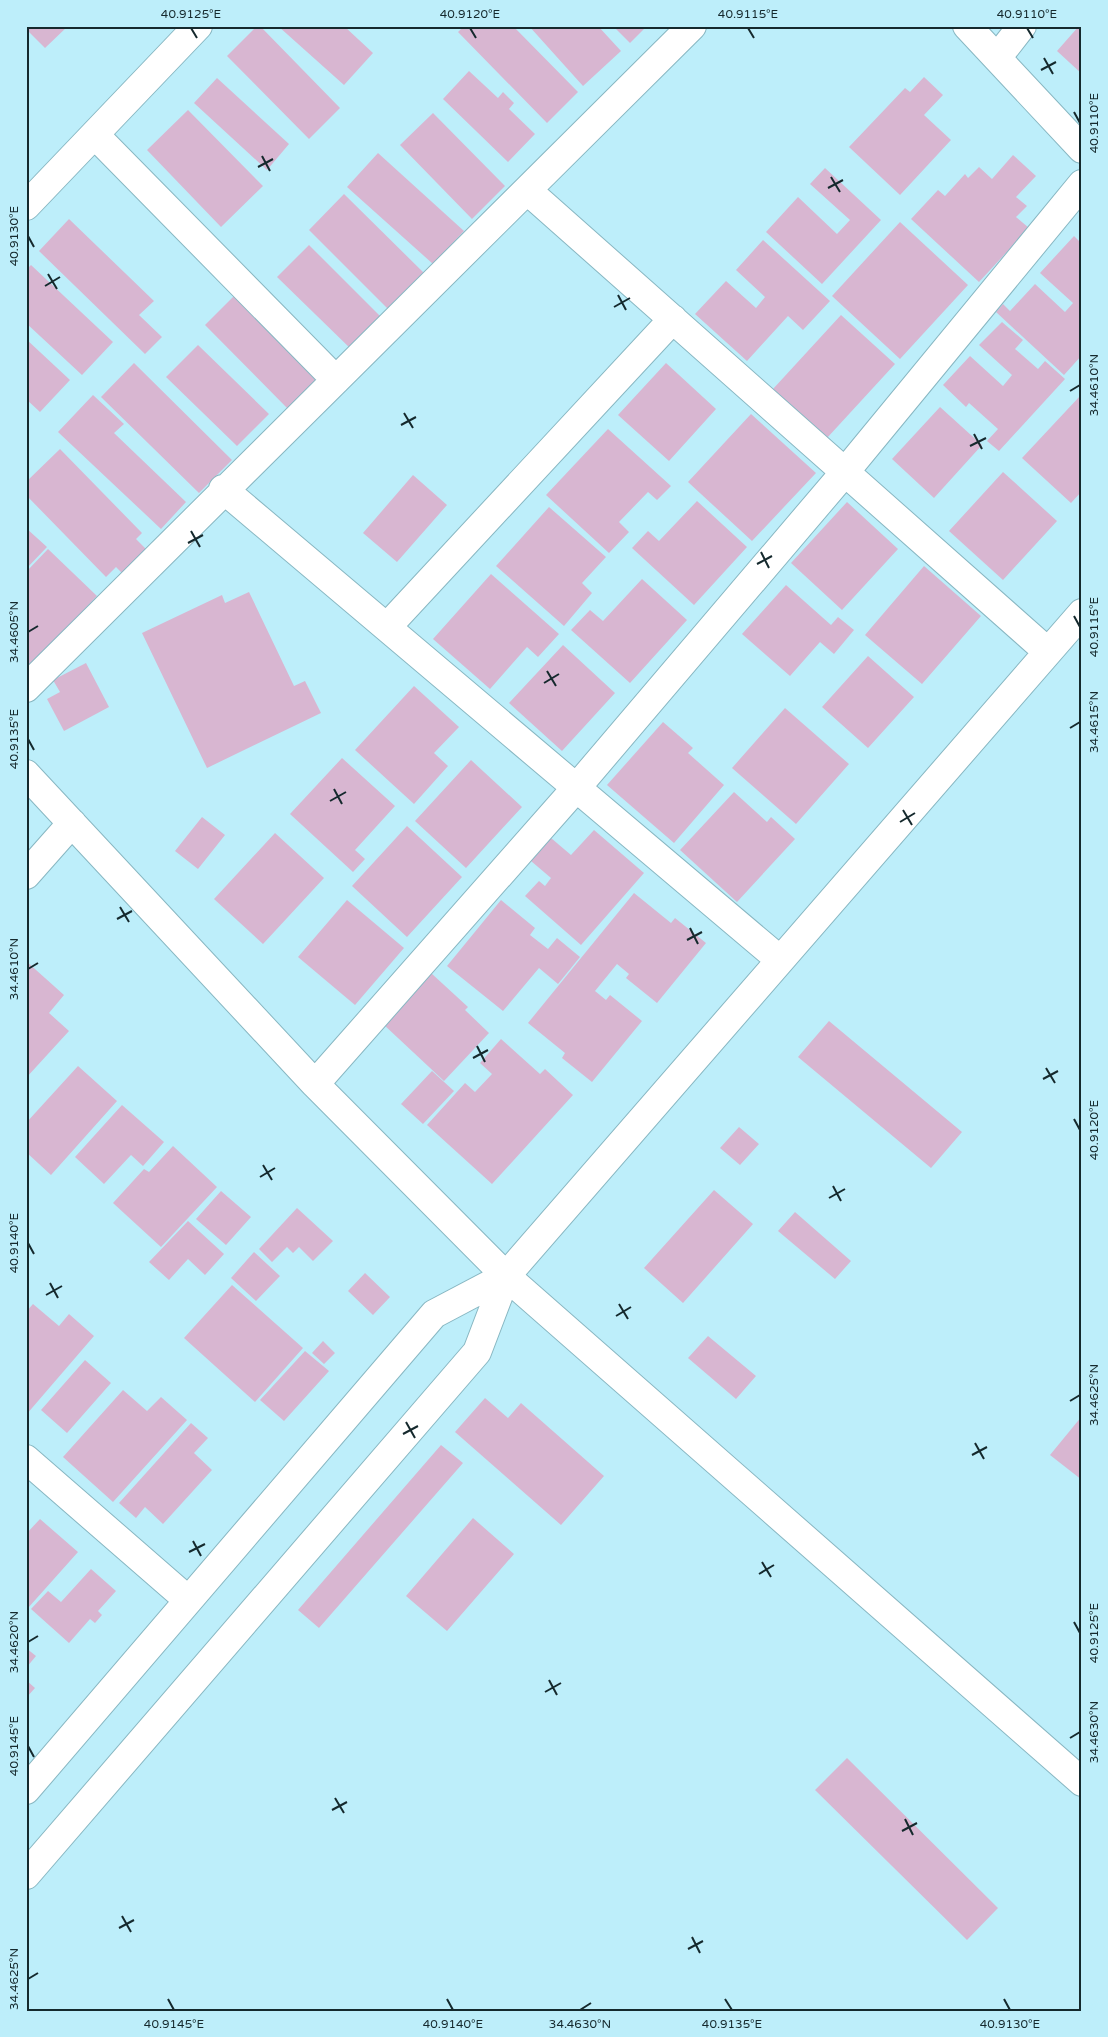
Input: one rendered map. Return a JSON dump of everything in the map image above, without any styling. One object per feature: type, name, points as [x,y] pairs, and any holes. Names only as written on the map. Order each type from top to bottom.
[{"type":"street","points":[[26,206],[198,26]]},
{"type":"street","points":[[26,688],[223,489],[528,191],[692,26]]},
{"type":"street","points":[[967,26],[1082,149]]},
{"type":"street","points":[[997,58],[1022,26]]},
{"type":"street","points":[[94,135],[336,380]]},
{"type":"street","points":[[315,1084],[577,788],[845,472],[1082,184]]},
{"type":"street","points":[[528,191],[1048,652]]},
{"type":"street","points":[[387,627],[673,319]]},
{"type":"street","points":[[223,489],[780,960]]},
{"type":"street","points":[[28,1870],[477,1352],[506,1276],[1082,613]]},
{"type":"street","points":[[26,774],[315,1084],[506,1276],[1082,1782]]},
{"type":"street","points":[[26,875],[72,823]]},
{"type":"street","points":[[26,1790],[434,1314],[506,1276]]},
{"type":"street","points":[[26,1459],[188,1600]]},
{"type":"building","points":[[26,26],[68,26],[45,48],[26,29]]},
{"type":"building","points":[[257,26],[260,26],[340,108],[309,139],[227,56]]},
{"type":"building","points":[[278,26],[344,26],[373,53],[344,85]]},
{"type":"building","points":[[464,26],[513,26],[578,92],[547,123],[458,32]]},
{"type":"building","points":[[529,26],[598,26],[621,51],[583,86]]},
{"type":"building","points":[[613,26],[647,26],[630,43]]},
{"type":"building","points":[[1079,26],[1082,26],[1082,74],[1057,51]]},
{"type":"building","points":[[469,71],[498,98],[503,92],[514,103],[509,109],[535,134],[508,162],[443,99]]},
{"type":"building","points":[[924,77],[943,95],[924,115],[951,140],[900,195],[849,147],[905,88],[910,92]]},
{"type":"building","points":[[217,78],[289,144],[267,170],[194,103]]},
{"type":"building","points":[[188,110],[263,186],[221,227],[147,150]]},
{"type":"building","points":[[433,113],[505,186],[472,219],[400,145]]},
{"type":"building","points":[[378,153],[464,231],[433,264],[347,187]]},
{"type":"building","points":[[1013,155],[1036,176],[1016,197],[1027,206],[1016,217],[1029,228],[979,282],[911,219],[938,190],[945,196],[965,174],[968,178],[979,167],[992,179]]},
{"type":"building","points":[[825,168],[881,220],[822,284],[766,232],[798,197],[837,234],[850,220],[810,184]]},
{"type":"building","points":[[344,194],[425,274],[389,310],[309,230]]},
{"type":"building","points":[[69,219],[154,301],[139,315],[162,337],[145,354],[39,251]]},
{"type":"building","points":[[900,222],[968,285],[900,359],[832,296]]},
{"type":"building","points":[[1074,236],[1082,244],[1082,321],[1080,323],[1082,325],[1082,355],[1064,375],[996,312],[1003,304],[1010,311],[1035,284],[1065,312],[1073,303],[1040,273]]},
{"type":"building","points":[[763,240],[830,301],[803,330],[788,316],[747,361],[695,314],[726,281],[756,308],[765,297],[736,270]]},
{"type":"building","points":[[309,245],[384,320],[353,351],[277,277]]},
{"type":"building","points":[[31,265],[113,342],[82,375],[26,323],[26,270]]},
{"type":"building","points":[[234,296],[317,381],[288,409],[205,325]]},
{"type":"building","points":[[841,315],[895,364],[827,438],[773,389]]},
{"type":"building","points":[[1002,322],[1023,340],[1015,349],[1038,369],[1045,361],[1065,379],[999,451],[987,441],[998,429],[969,403],[966,407],[943,385],[970,356],[1003,386],[1012,375],[979,345]]},
{"type":"building","points":[[26,339],[70,380],[40,412],[26,399]]},
{"type":"building","points":[[198,345],[269,414],[237,446],[166,377]]},
{"type":"building","points":[[134,363],[232,460],[199,493],[101,397]]},
{"type":"building","points":[[666,363],[716,409],[669,461],[618,415]]},
{"type":"building","points":[[93,395],[124,424],[114,433],[186,502],[161,529],[58,432]]},
{"type":"building","points":[[1080,396],[1082,398],[1082,491],[1071,503],[1022,458]]},
{"type":"building","points":[[940,407],[982,445],[934,498],[892,459]]},
{"type":"building","points":[[751,414],[816,473],[752,541],[688,482]]},
{"type":"building","points":[[608,429],[671,486],[657,500],[648,492],[619,522],[629,532],[609,553],[546,495]]},
{"type":"building","points":[[60,449],[142,533],[136,539],[148,551],[123,574],[116,567],[106,577],[26,495],[26,482]]},
{"type":"building","points":[[1003,472],[1057,521],[1003,580],[949,531]]},
{"type":"building","points":[[413,475],[447,505],[397,562],[363,533]]},
{"type":"building","points":[[697,501],[747,547],[694,605],[632,548],[648,531],[659,541]]},
{"type":"building","points":[[847,502],[898,549],[842,610],[791,563]]},
{"type":"building","points":[[549,507],[606,557],[582,583],[592,593],[564,626],[496,566]]},
{"type":"building","points":[[26,528],[47,547],[26,569]]},
{"type":"building","points":[[48,549],[97,596],[26,671],[26,572]]},
{"type":"building","points":[[924,566],[981,616],[922,684],[865,635]]},
{"type":"building","points":[[491,574],[559,634],[538,657],[527,647],[490,689],[433,639]]},
{"type":"building","points":[[642,579],[687,620],[630,683],[571,630],[590,610],[603,621]]},
{"type":"building","points":[[786,585],[831,625],[838,617],[854,630],[834,654],[820,642],[790,676],[742,634]]},
{"type":"building","points":[[249,592],[294,686],[305,681],[321,713],[207,768],[142,633],[222,595],[225,603]]},
{"type":"building","points":[[563,645],[615,693],[562,751],[509,703]]},
{"type":"building","points":[[868,656],[914,697],[868,748],[822,707]]},
{"type":"building","points":[[86,663],[109,707],[64,731],[47,699],[60,692],[53,680]]},
{"type":"building","points":[[414,686],[459,727],[434,753],[448,766],[414,804],[355,750]]},
{"type":"building","points":[[785,708],[849,764],[796,824],[732,768]]},
{"type":"building","points":[[663,722],[693,748],[688,753],[724,785],[674,843],[607,785]]},
{"type":"building","points":[[342,758],[395,806],[355,850],[365,859],[353,872],[290,814]]},
{"type":"building","points":[[471,760],[522,807],[466,868],[415,821]]},
{"type":"building","points":[[734,792],[767,822],[771,817],[795,839],[737,902],[680,850]]},
{"type":"building","points":[[202,817],[225,835],[198,869],[175,851]]},
{"type":"building","points":[[407,826],[462,877],[407,937],[352,886]]},
{"type":"building","points":[[594,830],[644,873],[581,945],[525,896],[539,881],[545,886],[551,878],[531,861],[551,838],[571,855]]},
{"type":"building","points":[[275,833],[324,878],[263,944],[214,899]]},
{"type":"building","points":[[634,893],[671,923],[675,918],[706,943],[657,1003],[626,978],[629,974],[617,964],[595,991],[606,1000],[610,995],[642,1021],[592,1082],[562,1058],[565,1053],[528,1023]]},
{"type":"building","points":[[347,900],[404,948],[355,1005],[298,957]]},
{"type":"building","points":[[501,900],[535,928],[530,935],[548,949],[557,938],[580,957],[558,984],[539,968],[503,1011],[447,966]]},
{"type":"building","points":[[26,961],[64,995],[49,1013],[69,1031],[26,1078]]},
{"type":"building","points":[[431,973],[468,1007],[465,1010],[489,1033],[444,1081],[383,1024]]},
{"type":"building","points":[[829,1021],[962,1132],[931,1168],[798,1057]]},
{"type":"building","points":[[501,1039],[540,1074],[545,1069],[573,1095],[492,1184],[427,1125],[465,1083],[475,1092],[492,1074],[480,1063]]},
{"type":"building","points":[[78,1066],[117,1101],[51,1175],[26,1152],[26,1123]]},
{"type":"building","points":[[432,1071],[454,1091],[423,1124],[401,1104]]},
{"type":"building","points":[[122,1105],[164,1142],[143,1166],[131,1155],[104,1184],[75,1157]]},
{"type":"building","points":[[739,1127],[759,1144],[740,1165],[720,1148]]},
{"type":"building","points":[[173,1146],[217,1187],[161,1247],[113,1203],[144,1169],[149,1172]]},
{"type":"building","points":[[714,1190],[753,1224],[683,1303],[644,1268]]},
{"type":"building","points":[[221,1191],[251,1217],[226,1245],[196,1219]]},
{"type":"building","points":[[297,1208],[333,1241],[313,1261],[299,1247],[293,1253],[287,1247],[272,1262],[259,1249]]},
{"type":"building","points":[[795,1212],[851,1261],[835,1279],[778,1231]]},
{"type":"building","points":[[188,1221],[224,1254],[205,1275],[188,1259],[169,1280],[149,1262]]},
{"type":"building","points":[[254,1252],[280,1276],[256,1301],[231,1278]]},
{"type":"building","points":[[365,1273],[390,1297],[373,1315],[348,1291]]},
{"type":"building","points":[[232,1285],[303,1348],[255,1402],[184,1338]]},
{"type":"building","points":[[33,1304],[59,1326],[69,1314],[94,1336],[26,1415],[26,1312]]},
{"type":"building","points":[[708,1336],[756,1376],[736,1399],[688,1358]]},
{"type":"building","points":[[323,1341],[335,1353],[324,1364],[312,1353]]},
{"type":"building","points":[[305,1351],[329,1371],[284,1421],[260,1400]]},
{"type":"building","points":[[85,1360],[111,1383],[67,1433],[41,1410]]},
{"type":"building","points":[[123,1390],[147,1411],[161,1397],[187,1420],[113,1502],[63,1457]]},
{"type":"building","points":[[485,1398],[508,1418],[521,1403],[604,1476],[561,1525],[455,1432]]},
{"type":"building","points":[[1082,1416],[1082,1480],[1050,1455]]},
{"type":"building","points":[[191,1423],[208,1438],[194,1453],[212,1470],[163,1524],[145,1507],[136,1518],[119,1503]]},
{"type":"building","points":[[441,1445],[463,1463],[319,1628],[298,1610]]},
{"type":"building","points":[[473,1518],[514,1554],[447,1631],[406,1596]]},
{"type":"building","points":[[40,1519],[78,1552],[28,1608],[26,1606],[26,1534]]},
{"type":"building","points":[[91,1569],[116,1591],[98,1611],[102,1615],[95,1623],[90,1619],[69,1643],[31,1609],[48,1591],[61,1602]]},
{"type":"building","points":[[26,1648],[36,1656],[26,1668]]},
{"type":"building","points":[[26,1680],[35,1688],[26,1698]]},
{"type":"building","points":[[847,1758],[998,1908],[967,1940],[815,1790]]}]
